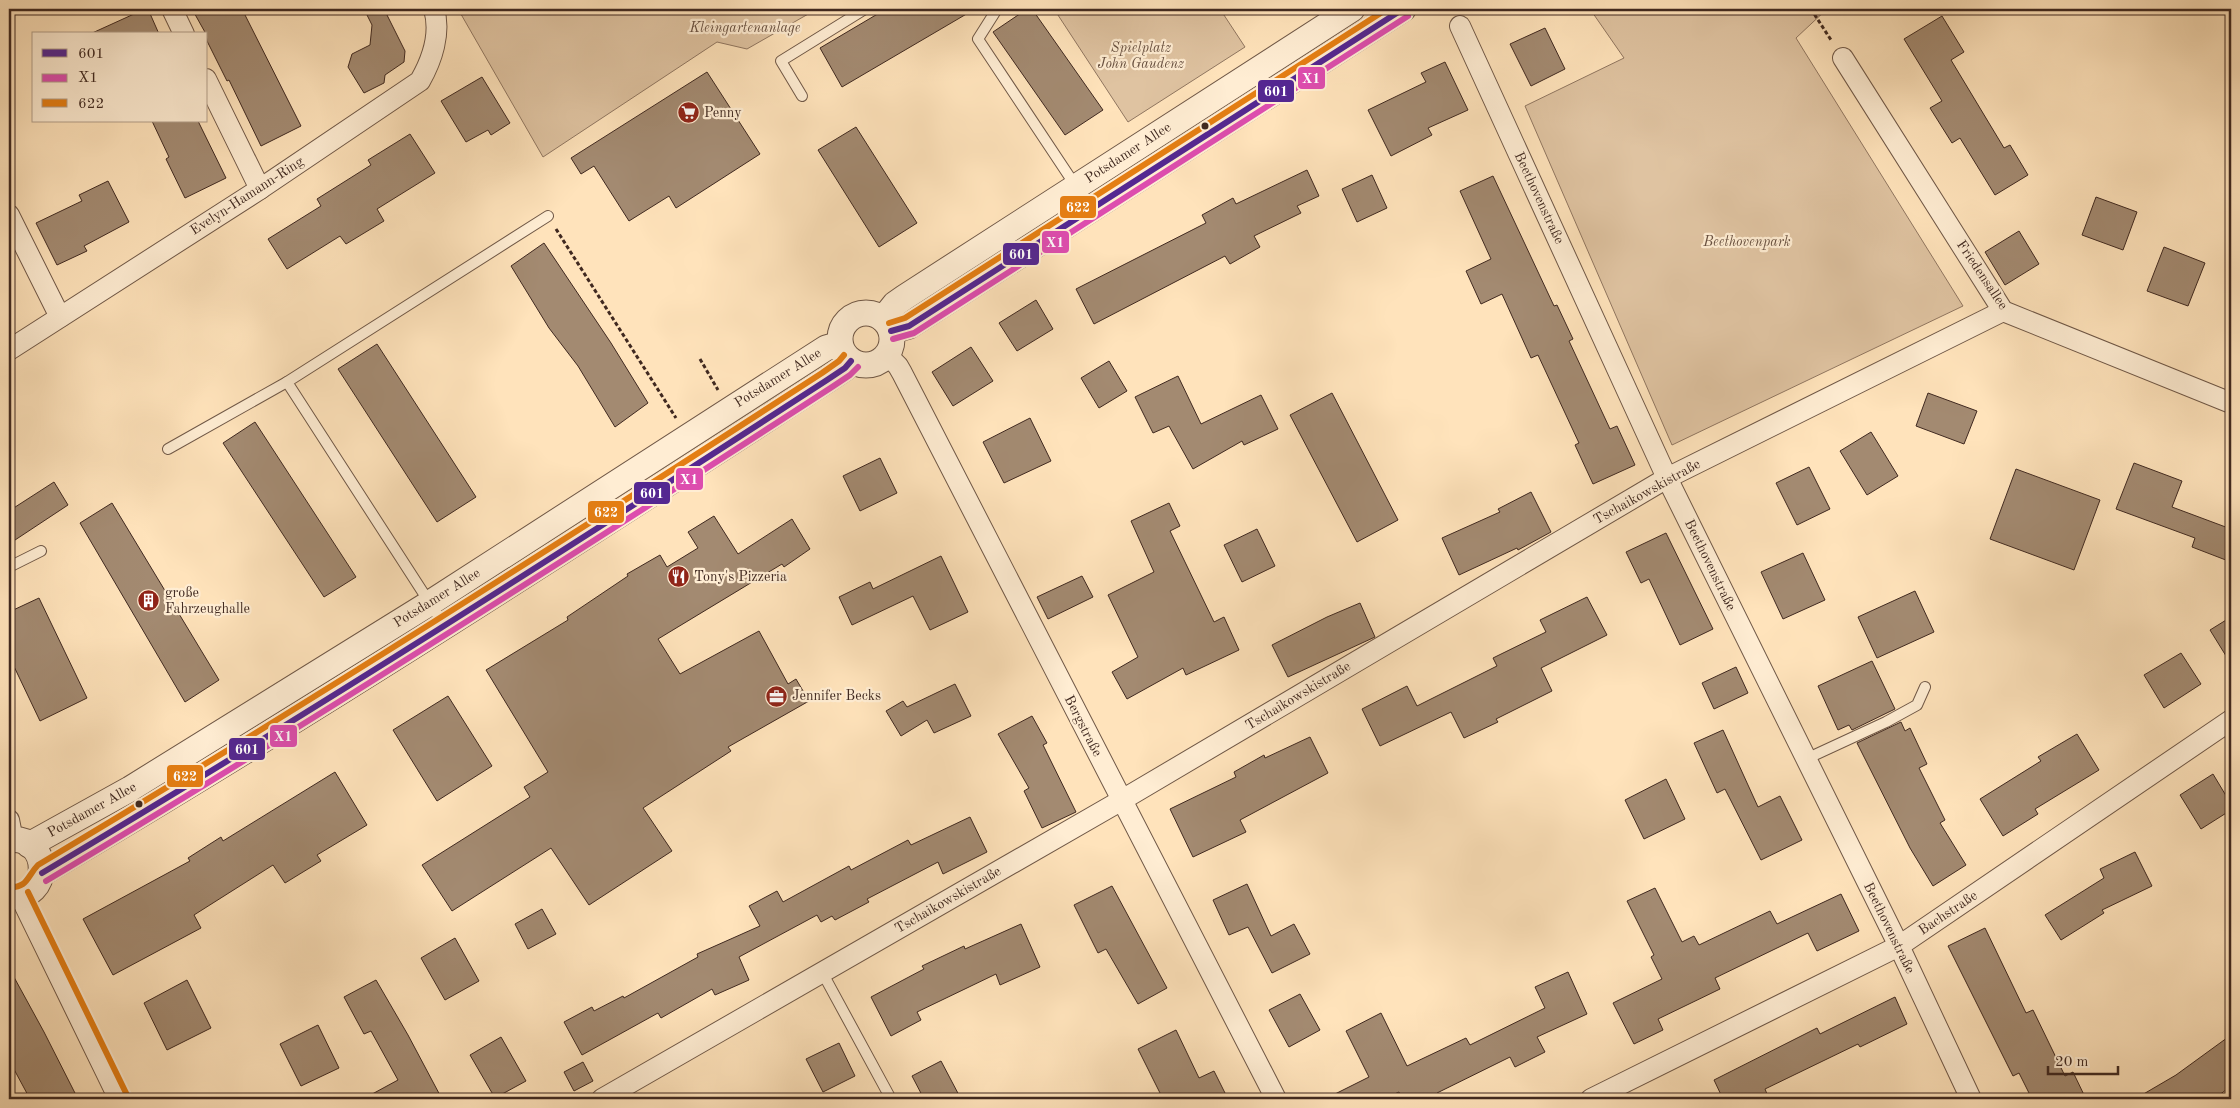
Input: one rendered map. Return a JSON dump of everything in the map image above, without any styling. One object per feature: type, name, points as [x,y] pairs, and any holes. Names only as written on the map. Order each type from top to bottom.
[{"type":"street","points":[[172,9],[183,32]]},
{"type":"street","name":"Evelyn-Hamann-Ring","points":[[9,350],[260,189],[420,81],[430,63],[437,20],[434,9]]},
{"type":"street","name":"Potsdamer Allee","points":[[887,335],[895,304],[1352,9]]},
{"type":"street","name":"Potsdamer Allee","points":[[887,335],[909,326],[1091,208],[1378,15],[1404,9]]},
{"type":"street","name":"Beethovenstraße","points":[[1460,26],[1667,478],[1899,946],[1971,1099]]},
{"type":"street","name":"Friedensallee","points":[[1842,58],[2003,311],[2231,404]]},
{"type":"street","points":[[208,84],[260,189]]},
{"type":"street","points":[[9,215],[60,317]]},
{"type":"street","name":"Tschaikowskistraße","points":[[602,1099],[1122,800],[1667,478],[2003,311]]},
{"type":"street","points":[[869,313],[887,335],[879,362],[870,365],[860,364],[845,352],[842,327],[854,315],[869,313]]},
{"type":"street","name":"Bergstraße","points":[[887,335],[898,366],[1276,1099]]},
{"type":"street","name":"Potsdamer Allee","points":[[15,836],[130,789],[430,603],[826,348],[845,352],[844,368],[827,380],[327,702],[42,873]]},
{"type":"street","name":"Bachstraße","points":[[1591,1099],[1899,946],[2231,720]]},
{"type":"street","points":[[15,836],[40,857],[42,873],[34,888],[14,896],[118,1099]]},
{"type":"lane","points":[[802,96],[781,61],[865,9]]},
{"type":"lane","points":[[997,9],[978,39],[1091,208]]},
{"type":"lane","points":[[168,450],[287,382],[548,216]]},
{"type":"lane","points":[[287,382],[444,625]]},
{"type":"lane","points":[[9,567],[41,551]]},
{"type":"lane","points":[[1806,759],[1886,722],[1917,705],[1925,687]]},
{"type":"lane","points":[[822,972],[891,1099]]},
{"type":"path","points":[[1811,9],[1842,58]]},
{"type":"path","points":[[548,216],[677,420]]},
{"type":"path","points":[[700,359],[720,393]]},
{"type":"green space","name":"Kleingartenanlage","points":[[458,9],[817,9],[747,49],[717,42],[543,157]]},
{"type":"green space","name":"Spielplatz John Gaudenz","points":[[1054,9],[1220,9],[1245,47],[1128,122]]},
{"type":"green space","name":"Beethovenpark","points":[[1590,9],[1827,9],[1796,38],[1963,306],[1672,445],[1525,106],[1624,58]]},
{"type":"building","points":[[148,9],[158,32],[94,32]]},
{"type":"building","points":[[192,9],[242,9],[301,126],[261,146],[229,80],[227,81],[208,43],[208,32],[205,32]]},
{"type":"building","points":[[364,9],[384,9],[405,51],[404,62],[385,75],[384,83],[364,93],[348,67],[352,54],[370,45],[372,25]]},
{"type":"building","points":[[886,9],[975,9],[842,87],[820,48]]},
{"type":"building","points":[[1027,9],[1032,9],[1103,110],[1065,135],[993,32]]},
{"type":"building","points":[[1942,16],[1964,52],[1951,60],[2004,148],[2010,145],[2028,175],[1995,195],[1960,138],[1952,143],[1930,108],[1942,101],[1904,39]]},
{"type":"building","points":[[1545,28],[1565,69],[1531,86],[1510,44]]},
{"type":"building","points":[[1445,62],[1468,110],[1428,128],[1432,135],[1391,156],[1368,110],[1426,82],[1421,73]]},
{"type":"building","name":"Penny","points":[[707,72],[760,154],[676,208],[669,196],[629,221],[594,166],[581,174],[571,158]]},
{"type":"building","points":[[482,77],[510,123],[491,135],[488,130],[466,142],[441,101]]},
{"type":"building","points":[[152,122],[198,122],[226,178],[185,198],[166,159],[169,157]]},
{"type":"building","points":[[856,127],[917,223],[879,247],[818,150]]},
{"type":"building","points":[[410,134],[435,173],[377,209],[384,221],[346,244],[340,236],[287,269],[268,239],[321,206],[317,199],[371,165],[368,160]]},
{"type":"building","points":[[1307,170],[1319,196],[1297,206],[1301,213],[1254,236],[1260,247],[1230,264],[1225,256],[1094,324],[1076,289],[1206,223],[1202,215],[1233,198],[1236,204]]},
{"type":"building","points":[[1372,175],[1387,208],[1357,222],[1342,189]]},
{"type":"building","points":[[1493,176],[1554,306],[1557,305],[1573,339],[1569,341],[1610,429],[1617,426],[1635,465],[1593,484],[1575,445],[1579,443],[1538,355],[1531,358],[1502,294],[1481,304],[1466,271],[1491,259],[1460,191]]},
{"type":"building","points":[[108,181],[129,222],[84,246],[87,251],[57,265],[36,223],[82,201],[79,195]]},
{"type":"building","points":[[2096,197],[2137,212],[2123,250],[2082,235]]},
{"type":"building","points":[[2019,231],[2039,264],[2005,285],[1985,252]]},
{"type":"building","points":[[544,243],[611,343],[648,403],[615,427],[578,366],[549,328],[511,266]]},
{"type":"building","points":[[2164,247],[2205,263],[2188,306],[2147,291]]},
{"type":"building","points":[[1036,300],[1053,329],[1017,351],[999,323]]},
{"type":"building","points":[[377,344],[476,497],[437,522],[338,369]]},
{"type":"building","points":[[971,347],[993,381],[953,406],[932,372]]},
{"type":"building","points":[[1109,361],[1127,391],[1099,408],[1081,378]]},
{"type":"building","points":[[1178,376],[1201,424],[1261,395],[1278,429],[1244,445],[1242,441],[1193,469],[1169,426],[1153,433],[1135,397]]},
{"type":"building","points":[[1332,393],[1398,520],[1357,542],[1290,415]]},
{"type":"building","points":[[1928,393],[1977,411],[1964,444],[1916,426]]},
{"type":"building","points":[[1030,418],[1051,461],[1004,483],[983,442]]},
{"type":"building","points":[[255,422],[356,577],[324,597],[223,443]]},
{"type":"building","points":[[1871,432],[1898,476],[1867,495],[1840,451]]},
{"type":"building","points":[[880,458],[897,493],[860,511],[843,476]]},
{"type":"building","points":[[2134,463],[2182,481],[2172,507],[2231,529],[2231,562],[2192,547],[2195,538],[2116,509]]},
{"type":"building","points":[[1809,467],[1830,509],[1797,525],[1776,483]]},
{"type":"building","points":[[2016,469],[2100,500],[2074,570],[1990,539]]},
{"type":"building","points":[[54,482],[68,505],[9,544],[9,511]]},
{"type":"building","points":[[1531,492],[1551,532],[1518,550],[1517,548],[1459,575],[1442,538],[1500,512],[1498,509]]},
{"type":"building","name":"große Fahrzeughalle","points":[[112,503],[219,680],[185,702],[80,523]]},
{"type":"building","points":[[1169,503],[1180,526],[1170,531],[1214,622],[1224,617],[1239,650],[1186,675],[1183,668],[1127,699],[1112,672],[1138,657],[1108,595],[1154,572],[1131,521]]},
{"type":"building","points":[[714,516],[738,554],[792,519],[810,549],[784,567],[782,564],[658,639],[680,674],[759,631],[788,684],[796,679],[809,701],[728,747],[731,751],[643,808],[672,851],[589,905],[551,848],[452,911],[422,865],[530,797],[524,787],[548,772],[486,670],[568,620],[567,617],[628,576],[627,574],[660,555],[667,567],[698,548],[688,532]]},
{"type":"building","points":[[1257,529],[1275,566],[1242,582],[1224,545]]},
{"type":"building","points":[[1666,533],[1713,629],[1680,645],[1649,579],[1641,583],[1626,552]]},
{"type":"building","points":[[1803,553],[1825,600],[1783,619],[1761,572]]},
{"type":"building","points":[[941,556],[968,612],[930,630],[913,596],[852,625],[839,597],[870,582],[873,589]]},
{"type":"building","points":[[1082,576],[1093,597],[1048,619],[1037,597]]},
{"type":"building","points":[[1915,591],[1934,632],[1877,658],[1858,617]]},
{"type":"building","points":[[1587,597],[1607,635],[1541,668],[1552,691],[1496,719],[1498,722],[1464,738],[1451,712],[1380,746],[1362,709],[1407,686],[1417,706],[1497,666],[1493,658],[1546,632],[1540,620]]},
{"type":"building","points":[[39,598],[87,698],[40,721],[9,656],[9,612]]},
{"type":"building","points":[[1360,603],[1375,637],[1288,677],[1272,645],[1327,617]]},
{"type":"building","points":[[2231,617],[2231,664],[2210,630]]},
{"type":"building","points":[[2181,653],[2201,684],[2164,708],[2144,675]]},
{"type":"building","points":[[1872,661],[1895,709],[1852,730],[1849,725],[1838,730],[1818,686]]},
{"type":"building","points":[[1736,667],[1748,693],[1714,709],[1702,683]]},
{"type":"building","points":[[955,684],[971,716],[934,733],[927,720],[901,736],[886,711],[903,701],[907,707]]},
{"type":"building","points":[[448,696],[492,766],[437,801],[393,730]]},
{"type":"building","points":[[1032,716],[1047,743],[1043,745],[1076,812],[1042,828],[1024,791],[1029,788],[998,734]]},
{"type":"building","points":[[1901,722],[1905,731],[1910,728],[1927,764],[1919,768],[1945,820],[1940,823],[1966,865],[1933,886],[1910,848],[1857,743]]},
{"type":"building","points":[[1723,730],[1758,807],[1780,796],[1802,840],[1761,860],[1725,789],[1717,793],[1694,743]]},
{"type":"building","points":[[2077,734],[2099,770],[2035,809],[2038,814],[2003,836],[1980,799],[2041,761],[2038,757]]},
{"type":"building","points":[[1310,737],[1328,773],[1240,820],[1246,832],[1193,857],[1170,809],[1236,777],[1234,772],[1264,755],[1265,758]]},
{"type":"building","points":[[335,772],[367,825],[317,855],[321,861],[285,883],[273,865],[194,915],[201,928],[113,975],[83,919],[190,861],[188,858],[221,837],[223,841]]},
{"type":"building","points":[[2213,774],[2231,804],[2231,810],[2201,829],[2180,795]]},
{"type":"building","points":[[1666,779],[1685,819],[1644,839],[1625,800]]},
{"type":"building","points":[[970,817],[987,852],[943,874],[938,862],[867,899],[869,902],[835,920],[832,916],[821,922],[817,915],[739,957],[749,980],[715,995],[712,989],[661,1018],[658,1013],[582,1055],[564,1022],[592,1007],[594,1011],[623,996],[624,998],[698,957],[697,954],[760,926],[749,906],[777,891],[783,902],[849,866],[851,870],[908,840],[911,845]]},
{"type":"building","points":[[2135,852],[2152,886],[2102,910],[2104,913],[2061,940],[2045,915],[2104,878],[2100,869]]},
{"type":"building","points":[[1247,884],[1271,936],[1294,924],[1310,954],[1272,973],[1248,927],[1229,935],[1213,900]]},
{"type":"building","points":[[1112,886],[1167,988],[1138,1004],[1106,949],[1098,953],[1074,905]]},
{"type":"building","points":[[1655,888],[1682,942],[1694,936],[1699,945],[1770,911],[1777,924],[1841,894],[1859,931],[1817,951],[1808,933],[1715,978],[1720,989],[1658,1019],[1663,1030],[1634,1044],[1613,1003],[1662,979],[1651,957],[1654,955],[1627,901]]},
{"type":"building","points":[[542,909],[556,934],[528,949],[515,924]]},
{"type":"building","points":[[1021,924],[1040,967],[1000,985],[996,974],[917,1012],[921,1020],[891,1036],[871,997],[924,969],[922,966],[964,946],[965,949]]},
{"type":"building","points":[[1985,928],[2026,1013],[2033,1010],[2065,1076],[2073,1072],[2086,1099],[2032,1099],[2019,1073],[2013,1076],[1948,946]]},
{"type":"building","points":[[455,938],[479,981],[445,1000],[421,958]]},
{"type":"building","points":[[9,968],[78,1099],[30,1099],[9,1060]]},
{"type":"building","points":[[1568,972],[1587,1014],[1537,1037],[1545,1052],[1515,1067],[1510,1057],[1437,1093],[1440,1099],[1402,1099],[1399,1092],[1383,1099],[1325,1099],[1369,1077],[1346,1031],[1381,1013],[1407,1066],[1466,1038],[1470,1045],[1545,1008],[1535,987]]},
{"type":"building","points":[[187,980],[211,1028],[167,1050],[144,1003]]},
{"type":"building","points":[[376,980],[442,1099],[363,1099],[398,1080],[371,1031],[364,1034],[344,997]]},
{"type":"building","points":[[1300,994],[1320,1030],[1289,1047],[1269,1010]]},
{"type":"building","points":[[1895,997],[1907,1024],[1860,1047],[1858,1044],[1765,1089],[1769,1099],[1723,1099],[1714,1080],[1817,1028],[1820,1034]]},
{"type":"building","points":[[318,1025],[339,1068],[301,1086],[280,1044]]},
{"type":"building","points":[[1176,1030],[1199,1078],[1214,1071],[1228,1099],[1163,1099],[1138,1049]]},
{"type":"building","points":[[2231,1035],[2231,1086],[2214,1099],[2135,1099],[2176,1075]]},
{"type":"building","points":[[501,1037],[526,1081],[495,1098],[470,1055]]},
{"type":"building","points":[[839,1043],[855,1076],[823,1092],[806,1059]]},
{"type":"building","points":[[941,1061],[961,1099],[924,1099],[912,1076]]},
{"type":"building","points":[[583,1062],[593,1081],[574,1091],[564,1072]]},
{"type":"transit line","name":"622","points":[[889,323],[905,318],[1387,9]]},
{"type":"transit line","name":"601","points":[[891,331],[909,326],[1403,9]]},
{"type":"transit line","name":"X1","points":[[893,339],[914,333],[1408,16]]},
{"type":"transit line","name":"622","points":[[9,887],[20,886],[38,865],[236,745],[530,561],[822,373],[844,355]]},
{"type":"transit line","name":"601","points":[[42,873],[240,753],[437,630],[827,380],[845,368],[851,361]]},
{"type":"transit line","name":"X1","points":[[46,881],[441,638],[832,387],[858,367]]},
{"type":"transit line","name":"622","points":[[28,892],[127,1095]]},
{"type":"place","name":"Penny","points":[[688,113]]},
{"type":"place","name":"Tony's Pizzeria","points":[[678,577]]},
{"type":"place","name":"große Fahrzeughalle","points":[[149,601]]},
{"type":"place","name":"Jennifer Becks","points":[[776,696]]}]
